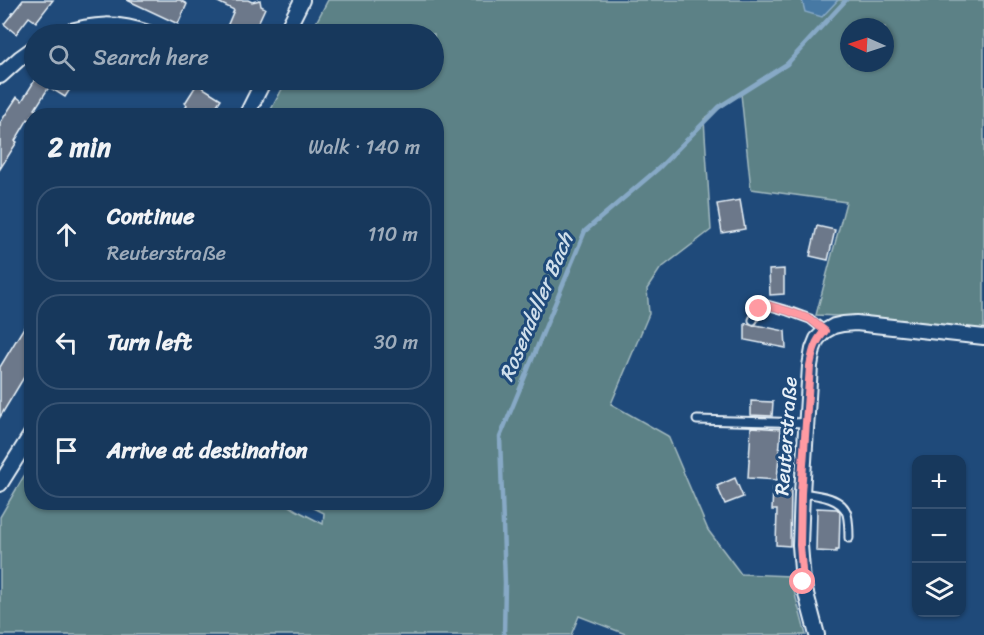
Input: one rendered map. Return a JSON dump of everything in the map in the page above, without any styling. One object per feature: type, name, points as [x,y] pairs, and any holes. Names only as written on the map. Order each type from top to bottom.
[{"type":"street","points":[[290,24],[302,0]]},
{"type":"street","points":[[0,76],[24,55]]},
{"type":"street","points":[[249,108],[255,90]]},
{"type":"street","points":[[825,331],[834,326],[856,323],[984,338]]},
{"type":"street","name":"Reuterstraße","points":[[817,635],[803,582],[800,545],[801,493],[810,366],[817,339],[825,331]]},
{"type":"street","points":[[0,484],[24,446]]},
{"type":"lane","points":[[753,320],[759,309],[767,305],[810,319],[825,331]]},
{"type":"lane","points":[[697,420],[807,423]]},
{"type":"lane","points":[[801,493],[839,502],[847,513],[849,538]]},
{"type":"green space","points":[[328,0],[984,0],[984,333],[859,317],[816,315],[846,202],[751,189],[741,94],[704,119],[711,230],[660,269],[647,289],[649,314],[611,404],[668,436],[708,530],[741,574],[790,576],[806,635],[628,635],[579,616],[571,635],[0,635],[0,517],[24,476],[24,510],[296,510],[323,524],[324,513],[318,510],[444,510],[444,108],[272,108],[282,90],[444,90],[444,24],[315,24]]},
{"type":"water","points":[[802,0],[838,0],[822,17],[805,12]]},
{"type":"building","points":[[23,0],[53,0],[36,22],[29,17],[16,34],[4,24]]},
{"type":"building","points":[[127,0],[180,0],[187,4],[178,24]]},
{"type":"building","points":[[214,0],[252,2],[260,0],[261,6],[265,8],[258,24],[228,24],[234,10]]},
{"type":"building","points":[[29,90],[47,90],[36,108],[24,108],[24,126],[0,169],[0,123],[17,97],[22,101]]},
{"type":"building","points":[[54,90],[70,90],[65,97]]},
{"type":"building","points":[[193,90],[207,90],[221,99],[217,105],[218,108],[185,108],[187,105],[185,103]]},
{"type":"building","points":[[740,200],[745,229],[722,233],[717,204]]},
{"type":"building","points":[[817,226],[835,230],[828,260],[810,256]]},
{"type":"building","points":[[784,269],[784,294],[770,295],[769,270]]},
{"type":"building","points":[[745,323],[785,331],[786,348],[745,340]]},
{"type":"building","points":[[24,327],[24,377],[0,417],[0,367]]},
{"type":"building","points":[[751,401],[773,402],[772,416],[751,415]]},
{"type":"building","points":[[751,427],[781,429],[777,480],[748,478]]},
{"type":"building","points":[[735,478],[743,497],[725,504],[717,486]]},
{"type":"building","points":[[773,488],[791,489],[790,546],[776,545],[777,510],[772,510]]},
{"type":"building","points":[[817,508],[837,509],[840,512],[839,550],[836,552],[816,551]]},
{"type":"waterway","name":"Rosendeller Bach","points":[[504,635],[505,583],[500,437],[585,231],[659,168],[719,107],[787,64],[846,0]]},
{"type":"route","points":[[759,309],[767,305],[788,311],[810,319],[825,331],[817,339],[810,366],[801,493],[800,545],[803,582]]}]
